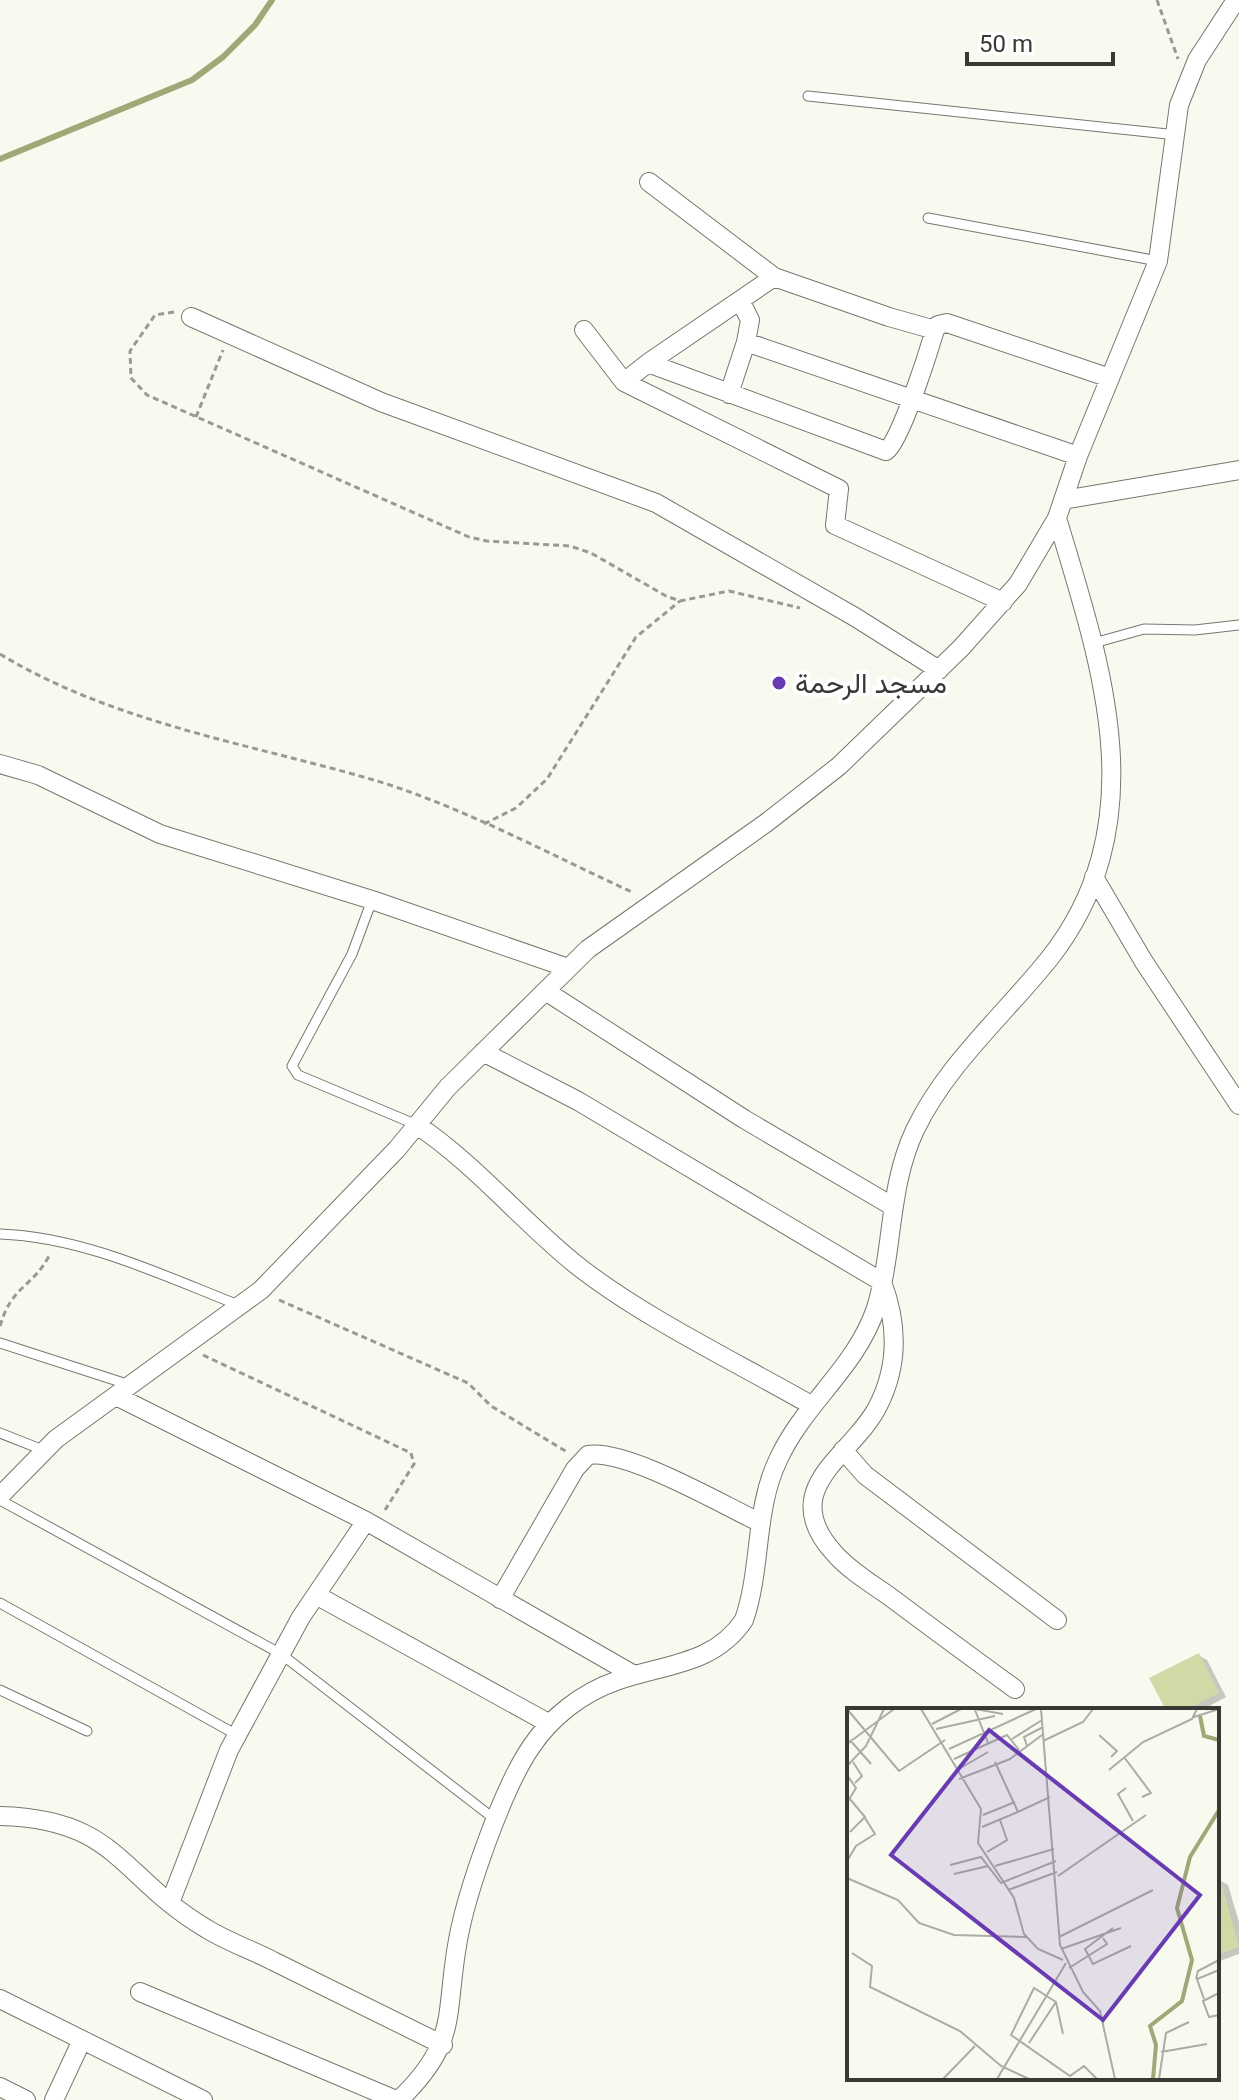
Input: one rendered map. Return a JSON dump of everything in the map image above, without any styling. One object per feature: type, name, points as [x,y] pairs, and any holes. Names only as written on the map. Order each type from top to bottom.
[{"type":"street","points":[[0,1498],[43,1450],[261,1290],[417,1125],[448,1087],[568,968],[608,932],[803,795],[873,735],[1003,602],[1032,564],[1060,509],[1078,456],[1158,261],[1179,105],[1186,82],[1236,0]]},
{"type":"street","points":[[649,182],[774,277],[935,330]]},
{"type":"street","points":[[624,382],[774,277]]},
{"type":"street","points":[[729,394],[750,320],[741,302]]},
{"type":"street","points":[[191,317],[381,402],[656,503],[855,617],[939,670]]},
{"type":"street","points":[[648,363],[886,451],[892,448],[938,325],[947,323],[1110,378]]},
{"type":"street","points":[[584,330],[624,382],[839,489],[835,525],[1003,602]]},
{"type":"street","points":[[746,342],[1078,456]]},
{"type":"street","points":[[1060,509],[1239,470]]},
{"type":"street","points":[[140,1992],[398,2100],[433,2063],[443,2045],[464,1914],[521,1764],[550,1724],[583,1697],[634,1675],[706,1656],[734,1635],[750,1603],[769,1481],[777,1462],[811,1405],[857,1350],[872,1317],[882,1282],[892,1206],[904,1156],[926,1109],[956,1066],[1050,957],[1075,919],[1094,877],[1109,811],[1112,743],[1094,643],[1060,509]]},
{"type":"street","points":[[0,764],[38,775],[160,834],[372,900],[568,968]]},
{"type":"street","points":[[1094,877],[1144,962],[1239,1105]]},
{"type":"street","points":[[547,992],[744,1119],[892,1206]]},
{"type":"street","points":[[483,1052],[578,1101],[882,1282],[894,1321],[892,1360],[879,1404],[865,1427],[826,1468],[815,1489],[816,1517],[826,1543],[845,1564],[1015,1689]]},
{"type":"street","points":[[417,1125],[452,1150],[574,1263],[609,1288],[811,1405]]},
{"type":"street","points":[[124,1390],[370,1524],[634,1675]]},
{"type":"street","points":[[843,1450],[865,1475],[1057,1620]]},
{"type":"street","points":[[500,1599],[581,1460],[593,1453],[646,1468],[761,1523]]},
{"type":"street","points":[[170,1903],[216,1777],[237,1735],[316,1595],[370,1524]]},
{"type":"street","points":[[316,1595],[550,1724]]},
{"type":"street","points":[[0,1816],[47,1820],[74,1827],[98,1839],[170,1903],[211,1932],[443,2045]]},
{"type":"street","points":[[0,1999],[203,2100]]},
{"type":"street","points":[[54,2100],[82,2040]]},
{"type":"street","points":[[0,2087],[26,2100]]},
{"type":"lane","points":[[808,96],[1177,135]]},
{"type":"lane","points":[[928,218],[1158,261]]},
{"type":"lane","points":[[1094,643],[1144,629],[1195,630],[1239,625]]},
{"type":"lane","points":[[372,900],[352,954],[292,1066],[298,1075],[417,1125]]},
{"type":"lane","points":[[0,1234],[55,1241],[108,1254],[242,1306]]},
{"type":"lane","points":[[0,1343],[124,1390]]},
{"type":"lane","points":[[0,1433],[43,1450]]},
{"type":"lane","points":[[0,1498],[281,1654],[497,1821]]},
{"type":"lane","points":[[0,1603],[237,1735]]},
{"type":"lane","points":[[0,1690],[87,1731]]},
{"type":"path","points":[[1157,0],[1186,82]]},
{"type":"path","points":[[191,317],[164,311],[155,315],[130,351],[128,365],[137,388],[469,537],[570,546],[591,553],[680,601]]},
{"type":"path","points":[[196,417],[229,335]]},
{"type":"path","points":[[484,824],[516,808],[547,779],[636,637],[680,601],[729,591],[804,609]]},
{"type":"path","points":[[0,654],[38,675],[145,717],[370,779],[484,824],[652,902]]},
{"type":"path","points":[[0,1326],[11,1297],[42,1269],[55,1241]]},
{"type":"path","points":[[261,1290],[468,1383],[491,1406],[581,1460]]},
{"type":"path","points":[[185,1347],[411,1453],[414,1464],[370,1524]]},
{"type":"building","points":[[1199,1653],[1219,1693],[1189,1708],[1165,1708],[1149,1678]]},
{"type":"building","points":[[1219,1878],[1239,1947],[1219,1954]]},
{"type":"waterway","points":[[0,159],[192,80],[223,57],[255,25],[272,0]]},
{"type":"place","name":"مسجد الرحمة","points":[[779,683]]}]
